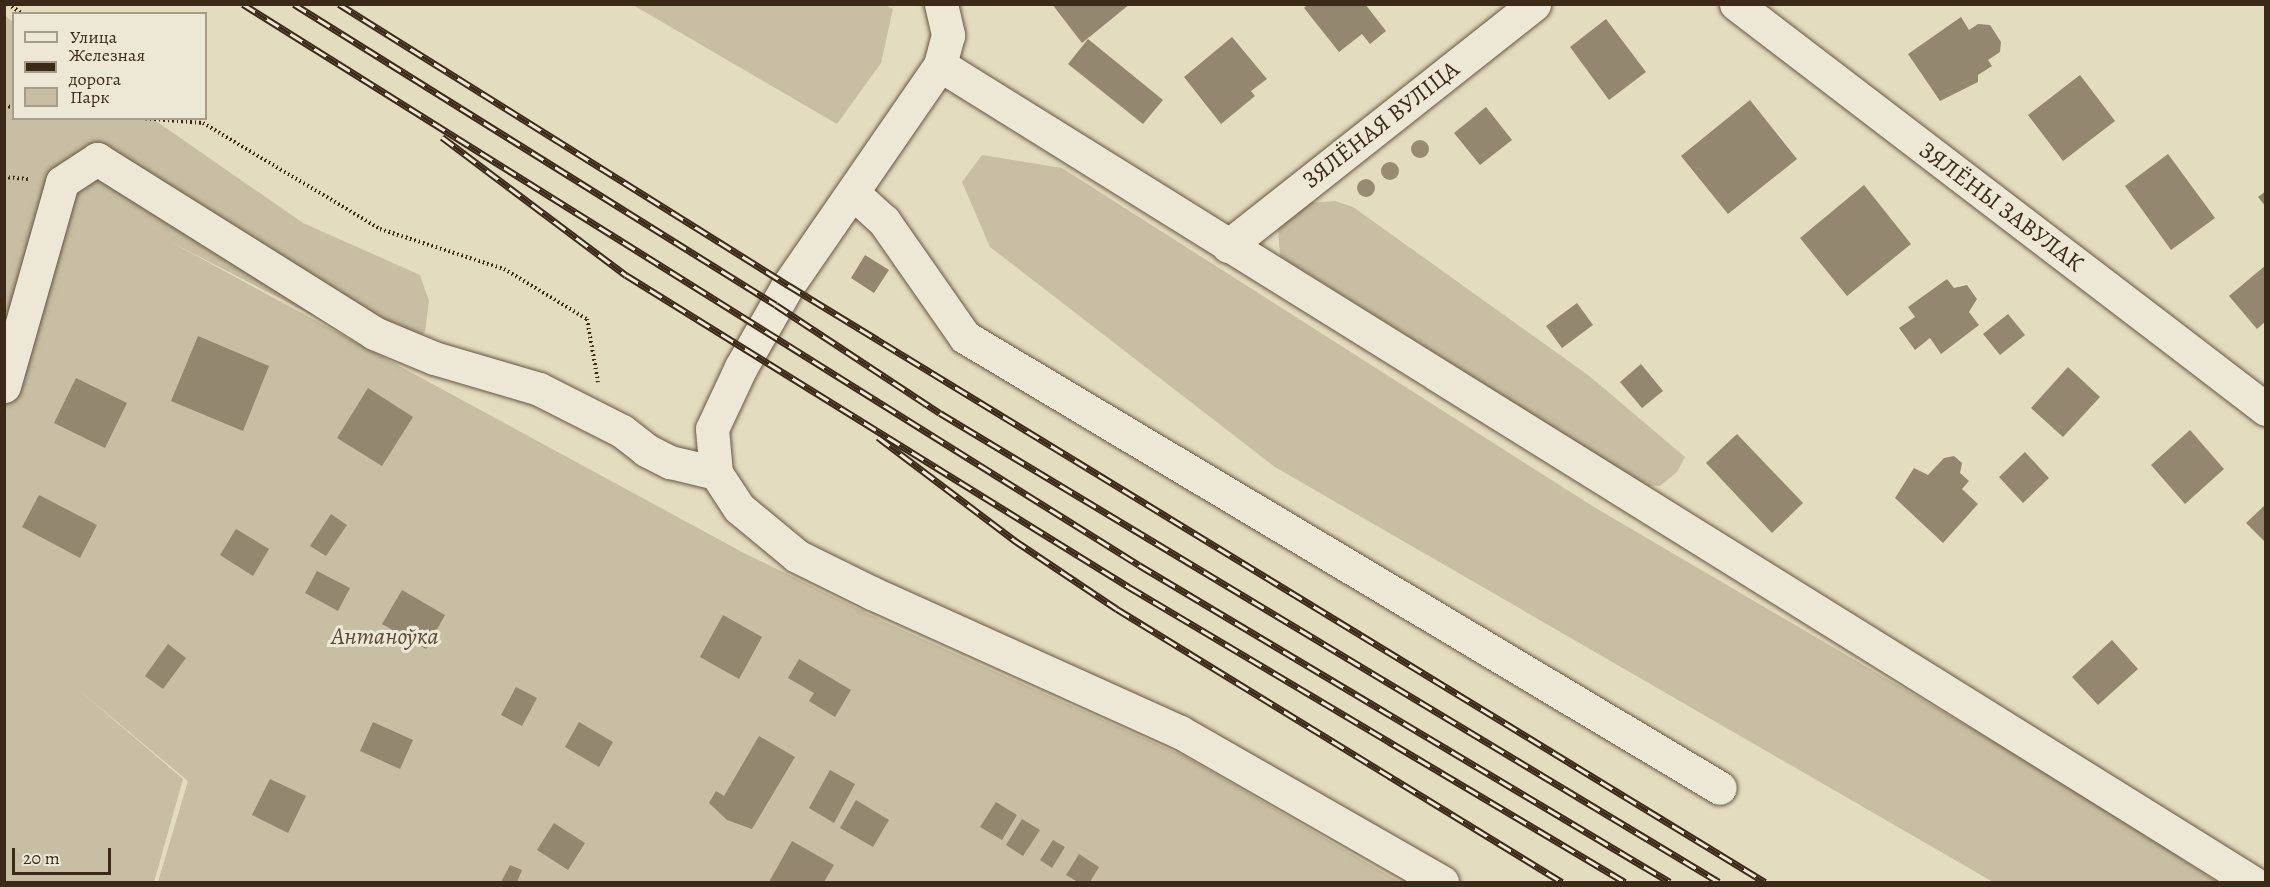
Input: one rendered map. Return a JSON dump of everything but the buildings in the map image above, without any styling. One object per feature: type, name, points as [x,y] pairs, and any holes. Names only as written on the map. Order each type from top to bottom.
[{"type":"street","name":"ЗЯЛЁНАЯ ВУЛІЦА","points":[[1228,246],[1534,4]]},
{"type":"street","name":"ЗЯЛЁНЫ ЗАВУЛАК","points":[[1736,4],[2265,409]]},
{"type":"street","points":[[946,6],[948,35],[940,65],[776,305],[717,414],[712,449],[716,472],[738,508],[797,556],[872,593],[1180,732],[1442,882]]},
{"type":"street","points":[[940,65],[1228,246],[2255,876]]},
{"type":"street","points":[[4,386],[62,182],[97,159],[374,333],[434,358],[539,389],[622,430],[646,450],[670,462],[716,472]]},
{"type":"street","points":[[853,193],[884,221],[965,337],[1720,788]]},
{"type":"path","points":[[166,120],[203,123]]},
{"type":"path","points":[[199,120],[380,229],[504,268],[587,319],[599,385]]},
{"type":"green space","points":[[633,5],[885,5],[893,9],[881,63],[837,124]]},
{"type":"green space","name":"Антаноўка","points":[[4,15],[12,21],[12,120],[154,120],[303,223],[420,275],[429,301],[425,332],[402,349],[380,350],[169,241],[742,552],[887,623],[1184,756],[1400,882],[158,882],[188,781],[73,685],[183,779],[154,882],[5,882]]},
{"type":"green space","points":[[982,155],[1062,168],[1594,507],[2095,801],[2217,882],[1993,882],[1275,467],[990,247],[962,182]]},
{"type":"green space","points":[[1335,201],[1353,207],[1588,375],[1685,457],[1677,472],[1660,486],[1647,486],[1280,256],[1278,229],[1309,203]]},
{"type":"railway","points":[[243,4],[1139,565],[1670,882]]},
{"type":"railway","points":[[294,4],[776,305],[940,413],[1719,882]]},
{"type":"railway","points":[[339,4],[788,285],[1765,882]]},
{"type":"railway","points":[[442,137],[626,275],[1129,587],[1625,882]]},
{"type":"railway","points":[[878,437],[1014,540],[1117,609],[1562,882]]}]
